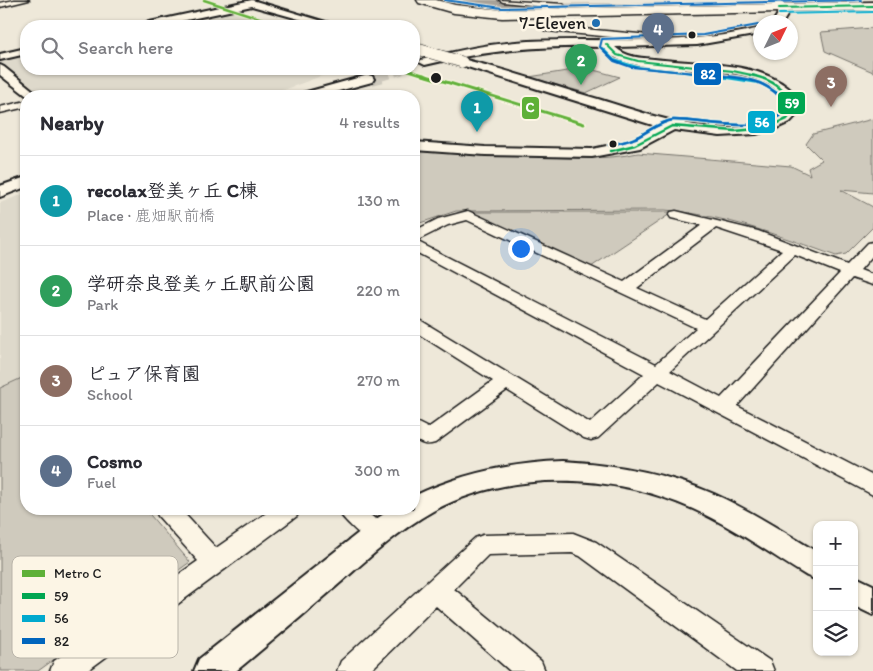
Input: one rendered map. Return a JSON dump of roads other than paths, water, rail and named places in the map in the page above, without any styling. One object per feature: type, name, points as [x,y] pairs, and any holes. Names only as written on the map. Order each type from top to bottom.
[{"type":"highway","points":[[423,0],[441,6],[472,12],[538,13],[566,10],[777,3],[873,6]]},
{"type":"street","points":[[0,4],[25,0]]},
{"type":"street","points":[[241,0],[313,20]]},
{"type":"street","points":[[503,0],[566,10]]},
{"type":"street","points":[[173,20],[252,3]]},
{"type":"street","points":[[777,3],[782,15]]},
{"type":"street","points":[[538,13],[546,28],[661,39],[664,44]]},
{"type":"street","points":[[425,62],[456,53],[501,45],[704,42],[753,32]]},
{"type":"street","points":[[420,50],[672,126],[713,131],[754,130],[778,124],[786,119],[795,109],[791,97],[785,92],[777,86],[751,75],[713,66],[637,61],[614,54],[606,44]]},
{"type":"street","points":[[0,57],[20,52]]},
{"type":"street","points":[[0,69],[26,90]]},
{"type":"street","points":[[329,90],[368,79]]},
{"type":"street","points":[[0,110],[20,105]]},
{"type":"street","points":[[420,146],[485,151],[592,153],[635,145],[672,126]]},
{"type":"street","points":[[0,192],[20,184]]},
{"type":"street","points":[[420,234],[443,222],[468,215],[708,327]]},
{"type":"street","points":[[676,215],[753,234],[873,280]]},
{"type":"street","points":[[625,288],[714,223]]},
{"type":"street","points":[[723,408],[873,246]]},
{"type":"street","points":[[420,248],[873,486]]},
{"type":"street","points":[[420,328],[508,380],[591,433],[658,374],[793,249]]},
{"type":"street","points":[[420,432],[428,438],[508,380]]},
{"type":"street","points":[[420,505],[478,482],[533,472],[590,472],[645,482],[701,501],[729,514],[815,566]]},
{"type":"street","points":[[171,515],[214,562]]},
{"type":"street","points":[[178,588],[281,515]]},
{"type":"street","points":[[355,515],[377,534]]},
{"type":"street","points":[[211,671],[377,534],[406,515]]},
{"type":"street","points":[[351,671],[437,591],[483,545],[573,543],[588,548],[760,671]]},
{"type":"street","points":[[437,591],[531,671]]},
{"type":"street","points":[[858,592],[873,601]]},
{"type":"street","points":[[64,671],[82,658]]},
{"type":"waterway","points":[[468,0],[543,8],[873,2]]},
{"type":"waterway","points":[[491,10],[521,6]]},
{"type":"tunnel","points":[[368,79],[383,75]]},
{"type":"metro line","name":"C","points":[[204,0],[266,20]]},
{"type":"metro line","name":"C","points":[[420,74],[584,124]]},
{"type":"place","name":"7-Eleven","points":[[596,23]]},
{"type":"place","name":"Cosmo","points":[[658,54]]},
{"type":"place","name":"学研奈良登美ヶ丘駅前公園","points":[[581,85]]},
{"type":"place","name":"ピュア保育園","points":[[831,107]]},
{"type":"place","name":"recolax登美ヶ丘 C棟","points":[[477,132]]}]
